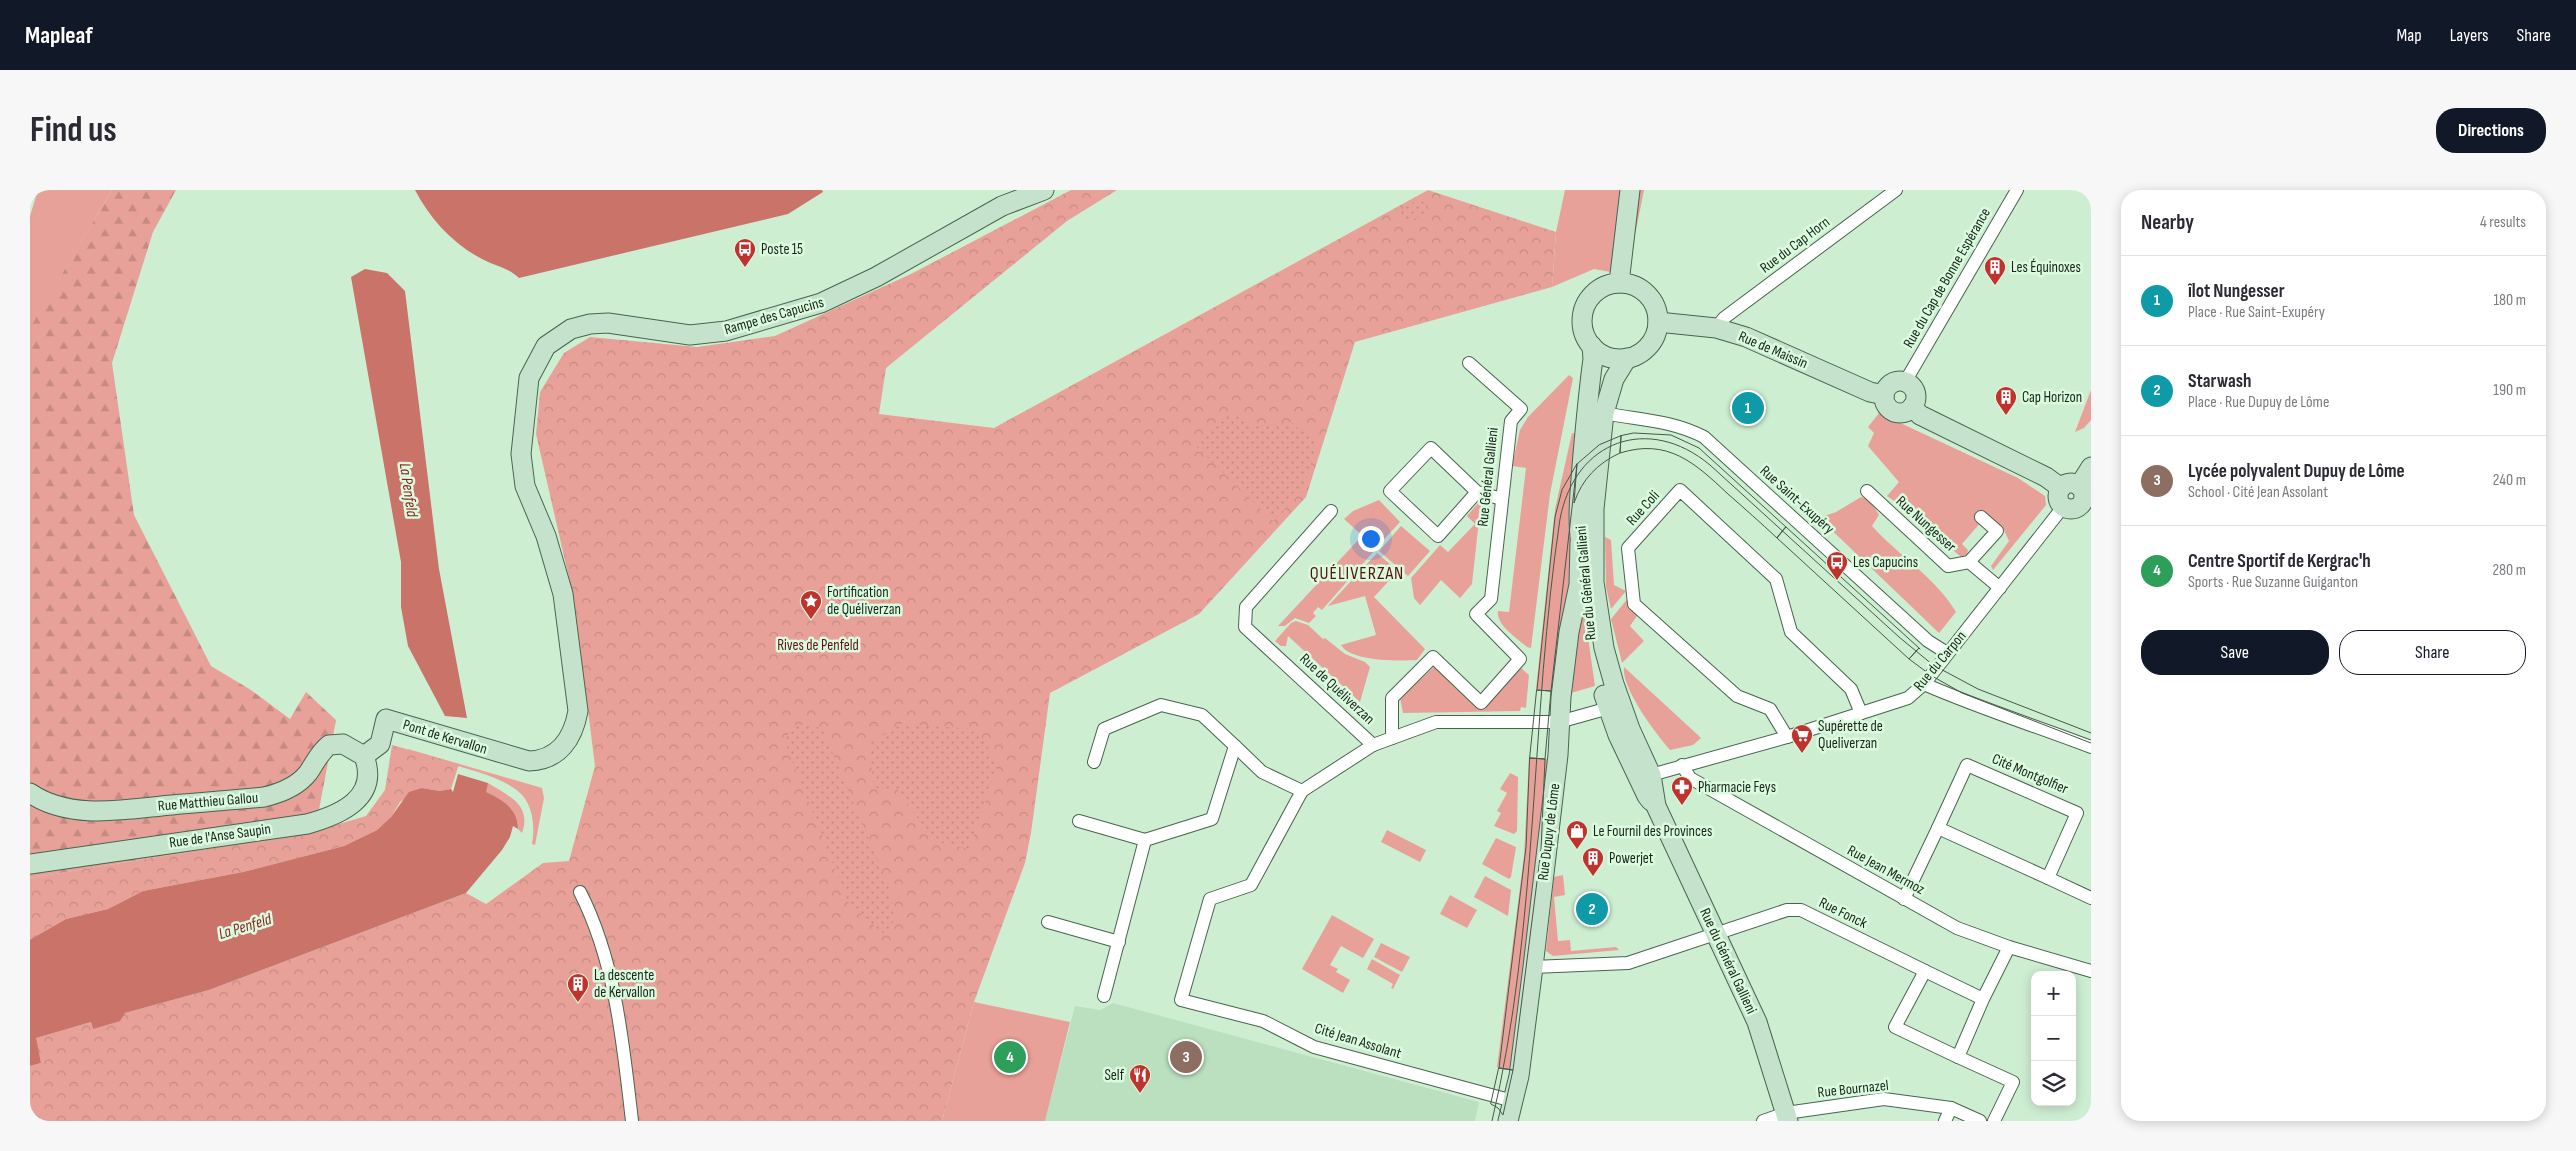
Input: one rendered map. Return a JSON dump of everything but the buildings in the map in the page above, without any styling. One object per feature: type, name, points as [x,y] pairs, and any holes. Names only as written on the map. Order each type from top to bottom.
[{"type":"street","name":"Rampe des Capucins","points":[[504,754],[529,761],[551,757],[569,738],[575,728],[578,711],[562,594],[546,536],[525,486],[521,454],[529,378],[546,346],[571,329],[590,324],[608,324],[690,334],[717,332],[820,303],[876,278],[1002,206],[1044,190]]},
{"type":"street","name":"Rue du Cap Horn","points":[[1716,328],[1724,318],[1896,190]]},
{"type":"street","name":"Rue du Cap de Bonne Espérance","points":[[1905,382],[2017,190]]},
{"type":"street","points":[[1619,283],[1628,198]]},
{"type":"street","points":[[1619,283],[1638,288],[1646,294],[1657,311],[1658,322],[1655,334],[1649,345],[1639,354],[1627,358],[1608,357],[1592,346],[1585,336],[1582,324],[1587,304],[1596,291],[1607,285],[1619,283]]},
{"type":"street","name":"Rue de Maissin","points":[[1658,322],[1716,328],[1746,337],[1870,392],[1884,395]]},
{"type":"street","name":"Rue du Général Gallieni","points":[[1592,346],[1593,359],[1580,492],[1580,542],[1585,562],[1593,659],[1615,707],[1651,775],[1656,806],[1757,1022],[1787,1117]]},
{"type":"street","name":"Rue du Général Gallieni","points":[[1627,358],[1614,379],[1604,413],[1594,509],[1594,582],[1618,735],[1647,796],[1656,806]]},
{"type":"street","name":"Rue Général Gallieni","points":[[1392,738],[1392,698],[1433,658],[1481,703],[1520,658],[1476,614],[1491,599],[1511,421],[1521,409],[1468,363]]},
{"type":"street","points":[[1905,382],[1916,393],[1912,408],[1903,413],[1892,411],[1884,402],[1884,395],[1890,384],[1905,382]]},
{"type":"street","points":[[1912,408],[1920,415],[2046,477],[2060,488]]},
{"type":"street","name":"Rue Saint-Exupéry","points":[[1604,413],[1671,424],[1688,429],[1704,437],[1928,641],[1947,653]]},
{"type":"street","points":[[1477,492],[1438,536],[1390,491],[1431,448],[1477,492],[1502,499]]},
{"type":"street","points":[[2079,486],[2091,467]]},
{"type":"street","points":[[2068,483],[2079,486],[2084,495],[2079,508],[2058,500],[2060,488],[2068,483]]},
{"type":"street","name":"Rue Coli","points":[[1787,737],[1770,709],[1737,696],[1634,604],[1628,548],[1680,490],[1776,579],[1792,632],[1851,689],[1861,713]]},
{"type":"street","name":"Rue Nungesser","points":[[1867,491],[1948,566],[1969,562],[1996,531],[1981,517]]},
{"type":"street","name":"Rue du Carpon","points":[[1651,775],[1787,737],[1908,698],[1924,684],[2000,588],[2079,508]]},
{"type":"street","name":"Rue de Quéliverzan","points":[[1332,511],[1246,607],[1245,627],[1373,745],[1436,722],[1559,722],[1615,707]]},
{"type":"street","name":"Rue Dupuy de Lôme","points":[[1508,1121],[1514,1101],[1533,967],[1558,755],[1559,722],[1569,632],[1578,585],[1580,542]]},
{"type":"street","name":"Rue Nungesser","points":[[1969,562],[2000,588]]},
{"type":"street","points":[[1924,684],[2091,747]]},
{"type":"street","points":[[1094,762],[1104,729],[1161,705],[1202,716],[1262,772],[1302,791],[1373,745]]},
{"type":"street","name":"Pont de Kervallon","points":[[364,756],[380,744],[386,719],[504,754]]},
{"type":"street","name":"Rue Matthieu Gallou","points":[[30,793],[60,806],[103,811],[264,798],[283,792],[296,784],[307,774],[329,745],[343,744],[364,756]]},
{"type":"street","points":[[1079,822],[1146,840],[1212,819],[1235,746]]},
{"type":"street","name":"Rue de l'Anse Saupin","points":[[30,864],[307,824],[326,819],[354,803],[362,794],[369,773],[364,756]]},
{"type":"street","name":"Rue Jean Mermoz","points":[[1682,765],[1690,778],[1957,928],[2009,947],[2091,971]]},
{"type":"street","name":"Cité Montgolfier","points":[[1904,899],[1967,765],[2077,813],[2048,878]]},
{"type":"street","name":"Cité Jean Assolant","points":[[1302,791],[1251,885],[1210,899],[1181,1000],[1263,1021],[1314,1047],[1514,1101]]},
{"type":"street","points":[[1938,828],[2091,898]]},
{"type":"street","points":[[1104,996],[1146,840]]},
{"type":"street","points":[[580,892],[590,912],[619,1012],[632,1121]]},
{"type":"street","name":"Rue Fonck","points":[[1533,967],[1628,963],[1787,910],[1801,910],[1983,999]]},
{"type":"street","points":[[1048,922],[1119,942]]},
{"type":"street","points":[[1958,1057],[1983,999],[2009,947]]},
{"type":"street","points":[[1924,971],[1895,1028],[2013,1082],[1994,1121]]},
{"type":"street","name":"Rue Bournazel","points":[[1763,1121],[1884,1099],[1951,1108],[1980,1121]]},
{"type":"street","points":[[1945,1121],[1951,1108]]},
{"type":"shaded area","points":[[1113,1003],[1479,1102],[1475,1121],[1045,1121],[1075,1006],[1100,1010]]},
{"type":"green space","points":[[38,190],[112,190],[33,324],[30,324],[30,216]]},
{"type":"green space","points":[[112,190],[176,190],[153,232],[112,363],[134,515],[211,666],[251,690],[290,719],[306,692],[336,720],[315,831],[30,878],[30,324],[33,323]]},
{"type":"green space","name":"Rives de Penfeld","points":[[1071,190],[1117,190],[1067,221],[886,368],[879,414],[994,428],[1428,190],[1556,232],[1552,287],[1355,342],[1306,497],[1199,614],[1050,693],[1031,833],[1025,863],[974,1002],[942,1121],[30,1121],[30,1066],[41,1063],[35,1038],[91,1022],[93,1029],[125,1013],[209,990],[466,893],[486,904],[543,863],[569,861],[595,766],[574,600],[536,434],[540,392],[564,353],[590,337],[697,347],[775,336],[911,274]]},
{"type":"green space","points":[[1565,190],[1644,190],[1627,275],[1594,269],[1552,287],[1556,232]]},
{"type":"green space","points":[[1420,198],[1429,210],[1407,223],[1398,212]]},
{"type":"green space","points":[[1569,375],[1573,378],[1550,494],[1531,648],[1527,647],[1508,631],[1498,616],[1498,611],[1509,612],[1526,468],[1512,466],[1520,430],[1528,417]]},
{"type":"green space","points":[[2091,390],[2091,420],[2084,428],[2075,432]]},
{"type":"green space","points":[[1231,413],[1254,426],[1291,422],[1317,443],[1303,491],[1273,521],[1194,444]]},
{"type":"green space","points":[[1879,413],[2018,478],[2045,496],[2046,505],[1993,570],[1991,566],[2009,541],[2004,530],[1988,517],[1982,521],[1962,544],[1968,550],[1967,554],[1961,557],[1906,509],[1887,496],[1899,482],[1868,446],[1874,433],[1868,427]]},
{"type":"green space","points":[[1572,433],[1580,435],[1574,569],[1555,691],[1536,689],[1555,509]]},
{"type":"green space","points":[[1861,497],[1871,501],[1879,515],[1872,526],[1938,588],[1956,612],[1939,633],[1819,518],[1836,512]]},
{"type":"green space","points":[[1379,500],[1400,522],[1376,548],[1344,519],[1353,511]]},
{"type":"green space","points":[[1490,500],[1490,520],[1479,520],[1472,584],[1460,598],[1441,580],[1420,605],[1414,598],[1411,578],[1440,545],[1448,552],[1475,524],[1467,516],[1480,501]]},
{"type":"green space","points":[[1401,526],[1430,551],[1408,576],[1379,551]]},
{"type":"green space","points":[[1605,537],[1611,540],[1614,585],[1626,591],[1611,609],[1606,587]]},
{"type":"green space","points":[[1360,538],[1374,551],[1322,610],[1318,607],[1313,613],[1316,616],[1309,623],[1295,618],[1285,626],[1278,626]]},
{"type":"green space","points":[[1377,553],[1398,571],[1374,597],[1425,649],[1417,660],[1388,660],[1365,657],[1346,651],[1341,645],[1376,635],[1365,596],[1328,606]]},
{"type":"green space","points":[[1629,597],[1631,610],[1637,616],[1630,626],[1644,641],[1622,663],[1611,619]]},
{"type":"green space","points":[[1584,609],[1595,686],[1571,693],[1578,610]]},
{"type":"green space","points":[[1296,621],[1308,625],[1323,639],[1325,638],[1345,654],[1365,662],[1370,667],[1360,702],[1288,636],[1286,646],[1281,646],[1275,641],[1291,623]]},
{"type":"green space","points":[[1435,666],[1482,710],[1521,668],[1529,675],[1526,708],[1521,707],[1520,711],[1403,713],[1400,698]]},
{"type":"green space","points":[[1624,667],[1701,738],[1693,745],[1670,750],[1656,733],[1634,698],[1628,687]]},
{"type":"green space","points":[[796,724],[822,728],[891,892],[894,920],[886,936],[849,904],[784,740]]},
{"type":"green space","points":[[901,724],[977,729],[998,764],[969,849],[934,841],[897,789],[874,788],[869,744]]},
{"type":"green space","points":[[392,745],[459,764],[451,789],[440,791],[422,788],[400,802],[391,817],[377,830],[344,846],[243,872],[143,891],[108,909],[66,919],[30,940],[30,878],[315,831],[366,816],[385,790]]},
{"type":"green space","points":[[408,749],[542,788],[544,798],[535,845],[532,844],[533,825],[529,806],[523,796],[514,788],[485,774],[405,754]]},
{"type":"green space","points":[[1529,757],[1553,760],[1516,1071],[1497,1067],[1524,856]]},
{"type":"green space","points":[[1510,773],[1518,777],[1517,831],[1514,834],[1494,826],[1501,813],[1497,811],[1507,793],[1500,789]]},
{"type":"green space","points":[[488,783],[517,802],[524,815],[522,833],[518,829],[515,816],[508,806],[485,792]]},
{"type":"green space","points":[[1387,830],[1426,850],[1420,862],[1381,842]]},
{"type":"green space","points":[[1496,838],[1516,847],[1511,877],[1509,879],[1482,864]]},
{"type":"green space","points":[[1563,875],[1565,895],[1554,897],[1558,941],[1570,940],[1571,951],[1616,947],[1619,950],[1553,956],[1546,951],[1554,877]]},
{"type":"green space","points":[[1485,876],[1511,890],[1508,916],[1474,897]]},
{"type":"green space","points":[[1450,895],[1477,910],[1467,928],[1440,914]]},
{"type":"green space","points":[[1332,915],[1374,939],[1363,958],[1341,946],[1330,965],[1338,969],[1336,972],[1350,980],[1343,993],[1302,969]]},
{"type":"green space","points":[[1381,943],[1410,957],[1402,972],[1374,957]]},
{"type":"green space","points":[[1372,959],[1400,975],[1393,989],[1391,988],[1393,984],[1367,969]]},
{"type":"green space","points":[[974,1002],[1070,1022],[1045,1121],[942,1121]]},
{"type":"water","points":[[415,190],[822,190],[823,192],[788,214],[519,278],[461,246],[435,221]]},
{"type":"water","name":"La Penfeld","points":[[365,269],[387,273],[405,291],[439,569],[467,718],[445,716],[408,646],[401,607],[401,562],[351,277]]},
{"type":"water","name":"La Penfeld","points":[[458,774],[488,783],[486,792],[508,806],[515,816],[518,829],[513,826],[510,837],[502,850],[466,893],[209,990],[125,1013],[120,1021],[93,1029],[91,1022],[36,1038],[41,1063],[30,1066],[30,940],[66,919],[108,909],[143,891],[243,872],[344,846],[377,830],[391,817],[409,792],[422,788],[440,791],[451,789],[453,792]]},
{"type":"tram line","points":[[1634,433],[1671,435],[1699,448],[1786,527],[1777,538],[1704,472],[1680,456],[1667,451],[1652,449],[1637,449],[1620,453],[1621,436],[1634,433]]},
{"type":"tram line","points":[[1621,436],[1620,453],[1598,467],[1586,479],[1574,503],[1577,464],[1599,445],[1621,436]]},
{"type":"tram line","points":[[1492,1121],[1507,1047],[1518,972],[1526,896],[1543,669],[1560,519],[1568,492],[1581,470],[1598,454],[1618,443],[1640,439],[1663,441],[1687,449],[1710,465],[1899,637],[1933,665],[1978,689],[2091,733]]},
{"type":"tram line","points":[[1577,464],[1551,691],[1537,690],[1555,517],[1562,490],[1577,464]]},
{"type":"tram line","points":[[1786,527],[1919,648],[1909,659],[1777,538],[1786,527]]},
{"type":"tram line","points":[[1920,649],[1909,659],[1932,676],[1962,693],[2091,743]]},
{"type":"tram line","points":[[1537,690],[1551,691],[1545,759],[1530,758],[1537,690]]},
{"type":"tram line","points":[[1530,758],[1545,759],[1541,850],[1513,1070],[1499,1068],[1526,847],[1530,758]]},
{"type":"tram line","points":[[1499,1068],[1513,1070],[1503,1115],[1498,1108],[1491,1104],[1499,1068]]},
{"type":"place","name":"Poste 15","points":[[745,268]]},
{"type":"place","name":"Les Équinoxes","points":[[1995,286]]},
{"type":"place","name":"îlot Nungesser","points":[[1748,408]]},
{"type":"place","name":"Cap Horizon","points":[[2006,416]]},
{"type":"place","name":"Les Capucins","points":[[1837,581]]},
{"type":"place","name":"Fortification de Quéliverzan","points":[[811,620]]},
{"type":"place","name":"Supérette de Queliverzan","points":[[1802,754]]},
{"type":"place","name":"Pharmacie Feys","points":[[1682,806]]},
{"type":"place","name":"Le Fournil des Provinces","points":[[1577,850]]},
{"type":"place","name":"Powerjet","points":[[1593,877]]},
{"type":"place","name":"Starwash","points":[[1592,909]]},
{"type":"place","name":"La descente de Kervallon","points":[[578,1003]]},
{"type":"place","name":"Centre Sportif de Kergrac'h","points":[[1010,1057]]},
{"type":"place","name":"Lycée polyvalent Dupuy de Lôme","points":[[1186,1057]]},
{"type":"place","name":"Self","points":[[1140,1094]]},
{"type":"district","name":"QUÉLIVERZAN","points":[[1357,573]]}]
